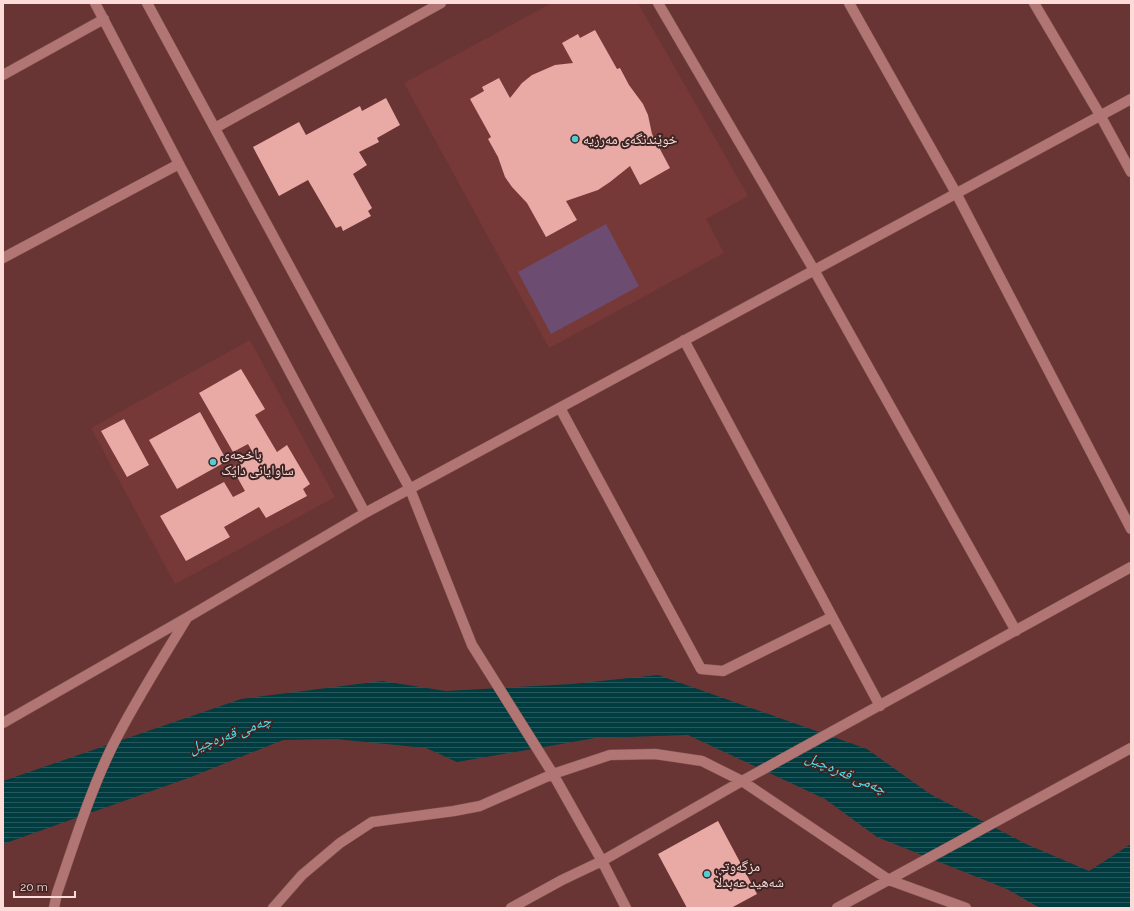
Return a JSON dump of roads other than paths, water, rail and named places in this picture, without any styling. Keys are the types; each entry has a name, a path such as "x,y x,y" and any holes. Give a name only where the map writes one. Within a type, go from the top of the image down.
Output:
{"street":[{"path":"95,3 179,164 366,513"},
{"path":"147,3 410,489 472,645 553,774 602,861 626,908"},
{"path":"215,128 441,3"},
{"path":"658,3 814,270 1016,632"},
{"path":"849,3 956,193 1131,530"},
{"path":"1034,3 1100,115 1131,172"},
{"path":"3,75 104,19"},
{"path":"3,723 366,513 1131,99"},
{"path":"3,258 179,164"},
{"path":"684,340 880,706"},
{"path":"560,408 701,669 723,671 832,617"},
{"path":"511,908 562,880 602,861 1131,567"},
{"path":"54,908 89,802 112,747 142,693 188,617"},
{"path":"837,908 1131,748"},
{"path":"273,908 302,875 340,843 372,822 480,806 553,774 610,755 655,754 702,761 742,782 888,880 966,908"}],"water":[{"name":"چەمی قەرەچیل","path":"658,675 867,749 930,794 1026,844 1089,871 1131,844 1131,908 1040,908 1007,889 877,837 825,799 688,735 595,738 457,762 426,748 336,739 283,740 191,777 3,844 3,781 241,699 382,681 446,691 572,684"}],"place":[{"name":"خوێندنگەی مەرزیە","path":"575,139"},
{"name":"باخچەی ساوایانی دایک","path":"213,462"},
{"name":"مزگەوتی شەهید عەبدڵا","path":"707,874"}]}
